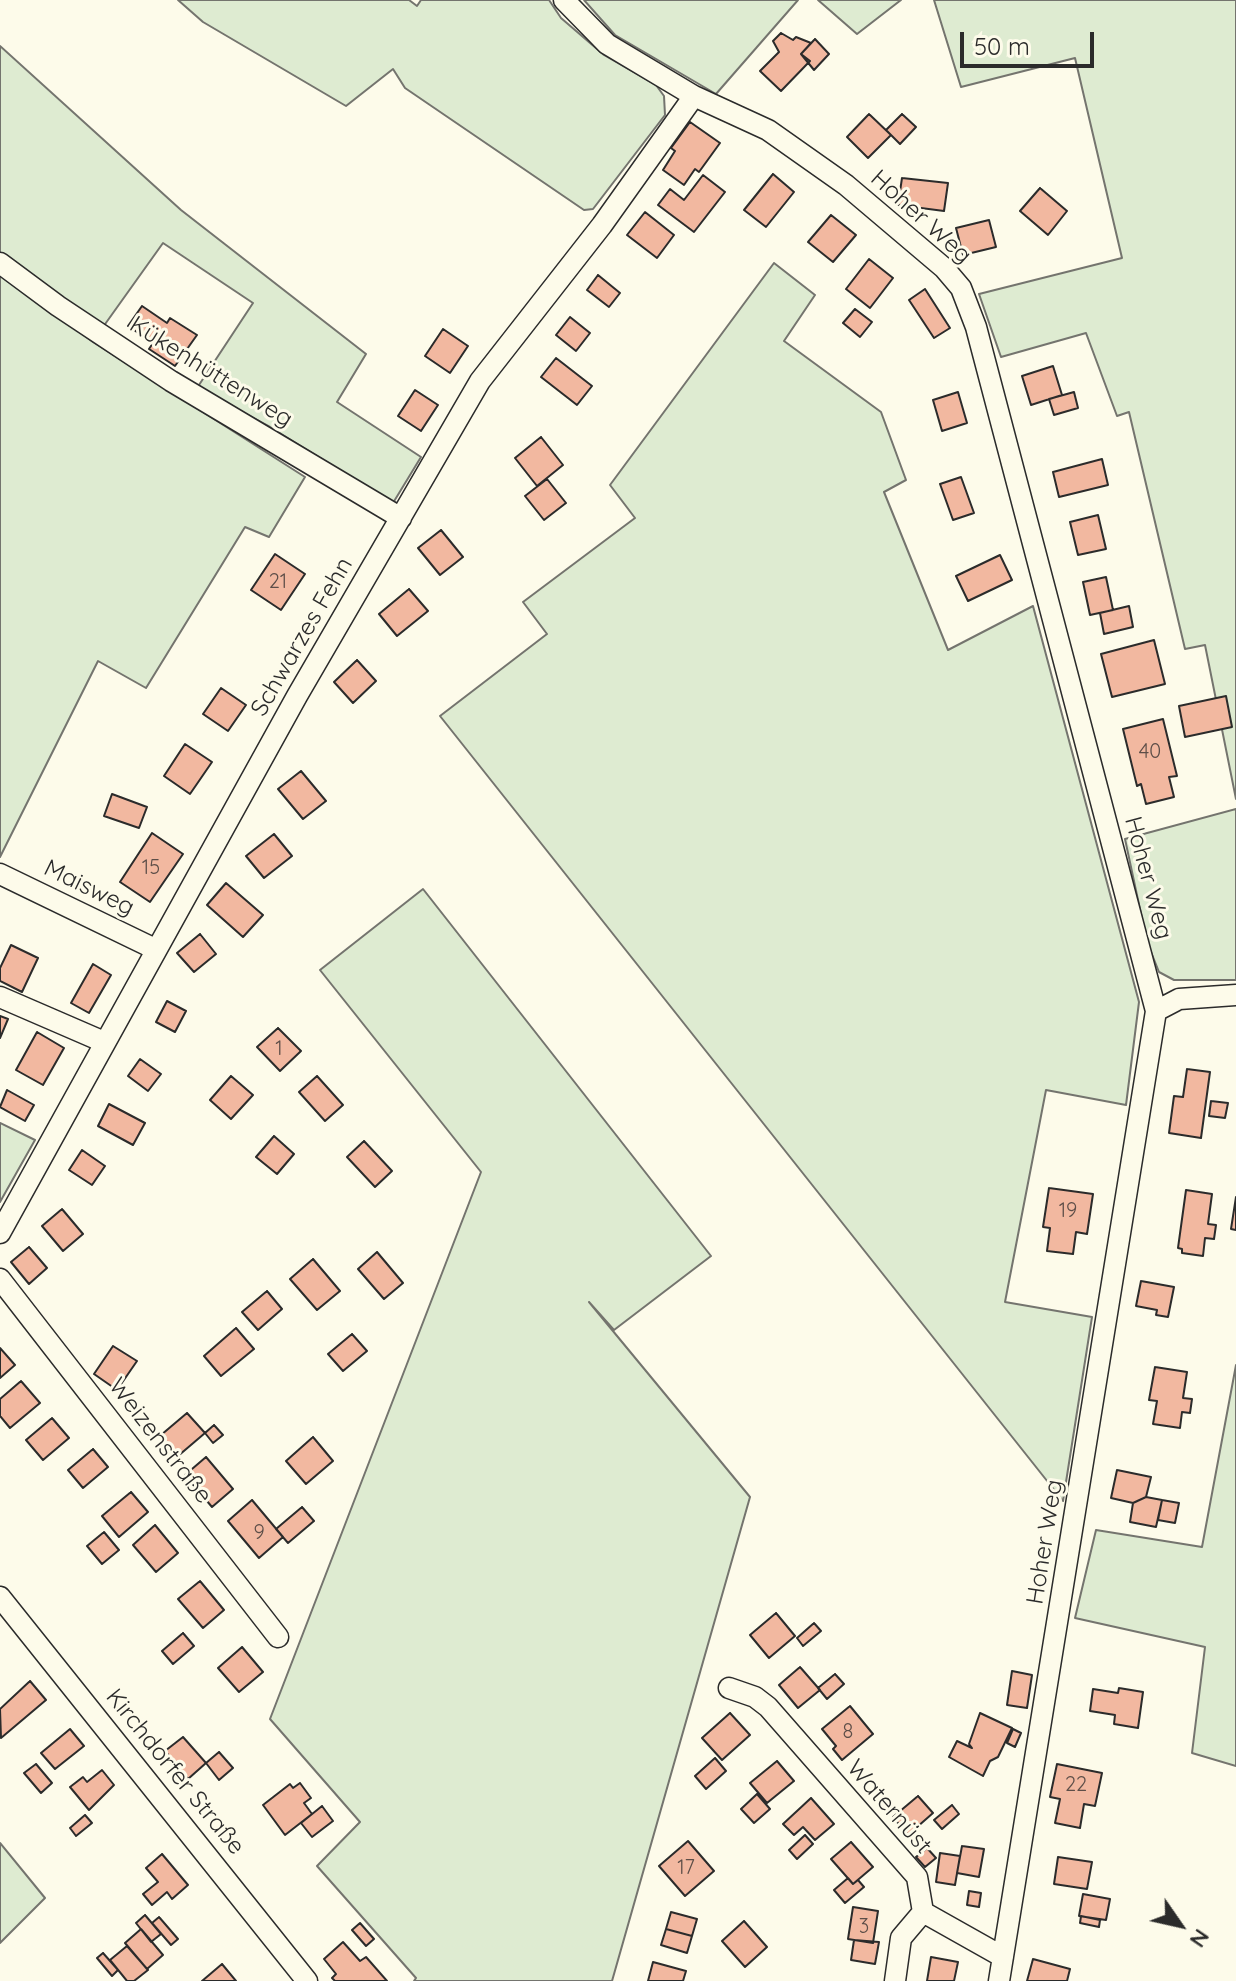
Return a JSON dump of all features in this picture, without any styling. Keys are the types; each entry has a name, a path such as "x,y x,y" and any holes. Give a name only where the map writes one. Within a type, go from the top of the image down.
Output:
{"street":[{"name":"Hoher Weg","path":"564,0 607,44 694,96 768,130 846,185 944,268 961,288 976,327 1156,1011 999,1981"},
{"name":"Schwarzes Fehn","path":"0,1233 155,949 480,381 602,225 694,96"},
{"name":"Kükenhüttenweg","path":"0,263 58,306 171,381 401,518"},
{"name":"Maisweg","path":"0,874 155,949"},
{"path":"1156,1011 1179,999 1236,995"},
{"path":"0,997 104,1042"},
{"name":"Weizenstraße","path":"0,1279 278,1637"},
{"name":"Kirchdorfer Straße","path":"0,1597 307,1981"},
{"name":"Waternüst","path":"729,1688 755,1697 768,1707 917,1877 923,1912"},
{"path":"895,1981 901,1938 923,1912 1003,1957"}],"green space":[{"path":"178,0 409,0 417,6 421,0 549,0 561,18 604,55 656,85 664,96 665,115 593,209 584,210 405,88 393,69 346,106 203,22"},
{"path":"584,0 798,0 716,94 615,35"},
{"path":"818,0 901,0 857,34"},
{"path":"934,0 1236,0 1236,799 1205,645 1185,649 1129,412 1117,416 1086,333 1001,357 979,294 1122,258 1075,58 961,87"},
{"path":"0,46 181,210 366,354 337,402 421,457 393,503 270,427 197,388 253,303 163,243 103,327 0,254"},
{"path":"774,263 815,295 784,341 881,412 906,480 884,492 948,650 1033,606 1139,1002 1126,1105 1046,1090 1005,1302 1092,1317 1063,1501 440,716 547,634 523,602 635,518 610,485"},
{"path":"0,272 93,342 305,477 269,537 245,527 146,688 98,661 0,857"},
{"path":"1236,809 1236,980 1174,980 1159,972 1147,942 1125,839"},
{"path":"423,889 711,1256 614,1330 589,1302 750,1497 612,1981 414,1981 416,1978 317,1866 360,1822 270,1719 481,1172 320,970"},
{"path":"0,1123 35,1140 0,1202"},
{"path":"1236,1365 1236,1766 1192,1753 1205,1647 1075,1618 1096,1530 1202,1547"},
{"path":"0,1843 45,1898 0,1943"}],"building":[{"path":"781,33 793,40 796,37 811,43 801,54 810,61 781,91 760,71 779,52 773,41"},
{"path":"815,39 829,54 814,70 801,54"},
{"path":"869,114 891,135 868,158 847,137"},
{"path":"902,114 916,127 900,144 886,130"},
{"path":"690,122 720,143 699,172 695,169 684,185 663,170 675,151 671,148"},
{"path":"773,174 794,192 766,227 744,210"},
{"path":"703,175 725,192 694,232 658,205 670,189 684,200"},
{"path":"902,178 948,183 944,211 898,205"},
{"path":"1040,188 1067,211 1048,235 1020,211"},
{"path":"645,212 674,235 657,258 627,235"},
{"path":"831,215 856,235 833,262 808,242"},
{"path":"989,220 996,247 963,255 956,228"},
{"path":"869,259 893,278 870,308 846,289"},
{"path":"598,275 620,293 609,307 587,290"},
{"path":"925,289 950,328 934,338 909,300"},
{"path":"142,306 167,323 170,318 197,335 175,366 149,349 153,343 128,326"},
{"path":"855,309 872,322 860,337 843,323"},
{"path":"570,317 590,333 576,351 556,335"},
{"path":"443,329 468,346 450,373 425,356"},
{"path":"556,358 592,386 577,405 541,377"},
{"path":"1053,366 1062,395 1031,405 1022,376"},
{"path":"415,390 438,405 421,431 398,416"},
{"path":"958,392 967,423 942,431 933,400"},
{"path":"1074,392 1078,408 1054,415 1049,399"},
{"path":"541,437 563,465 537,486 515,458"},
{"path":"1102,459 1108,485 1059,497 1053,472"},
{"path":"961,477 974,513 953,520 940,484"},
{"path":"547,479 566,503 544,520 525,496"},
{"path":"1098,515 1106,549 1078,555 1070,522"},
{"path":"441,530 463,557 440,575 418,548"},
{"path":"275,554 305,574 281,610 251,590"},
{"path":"1000,555 1012,580 968,601 956,576"},
{"path":"1106,577 1113,610 1090,615 1083,582"},
{"path":"409,589 428,611 397,636 379,614"},
{"path":"1129,606 1133,627 1104,634 1100,613"},
{"path":"1154,640 1165,684 1112,697 1101,654"},
{"path":"357,660 376,681 353,703 334,682"},
{"path":"221,688 246,705 228,731 203,714"},
{"path":"1226,696 1232,727 1185,737 1179,706"},
{"path":"1163,719 1177,776 1169,777 1174,797 1146,804 1141,784 1137,786 1123,729"},
{"path":"185,744 212,762 190,794 164,776"},
{"path":"301,771 326,801 303,819 278,789"},
{"path":"112,794 147,807 139,828 104,816"},
{"path":"152,833 183,854 150,902 120,882"},
{"path":"274,834 292,856 264,878 246,856"},
{"path":"226,883 263,915 243,937 207,905"},
{"path":"200,934 216,954 194,972 177,953"},
{"path":"11,945 38,958 22,992 0,981 0,968"},
{"path":"93,964 111,975 89,1013 71,1003"},
{"path":"167,1001 186,1011 175,1032 156,1022"},
{"path":"0,1016 8,1019 0,1038"},
{"path":"278,1028 301,1051 280,1071 257,1047"},
{"path":"37,1032 64,1048 43,1085 16,1070"},
{"path":"140,1059 161,1074 148,1091 128,1076"},
{"path":"1187,1069 1210,1072 1201,1138 1169,1133 1174,1096 1183,1097"},
{"path":"231,1076 253,1095 231,1119 210,1100"},
{"path":"317,1076 343,1105 325,1121 299,1092"},
{"path":"7,1090 34,1105 25,1121 0,1107"},
{"path":"1211,1101 1228,1103 1225,1118 1209,1116"},
{"path":"109,1104 145,1123 133,1145 98,1126"},
{"path":"274,1136 294,1154 277,1174 256,1157"},
{"path":"364,1141 392,1171 375,1187 347,1157"},
{"path":"82,1150 105,1166 92,1185 69,1170"},
{"path":"1049,1188 1093,1194 1087,1234 1076,1232 1073,1254 1047,1251 1050,1228 1043,1227"},
{"path":"1186,1190 1212,1194 1208,1224 1216,1225 1214,1239 1205,1238 1203,1256 1182,1253 1182,1249 1178,1248"},
{"path":"1236,1197 1236,1230 1231,1229"},
{"path":"62,1209 83,1234 63,1251 42,1226"},
{"path":"29,1247 47,1268 29,1284 11,1262"},
{"path":"377,1252 403,1283 384,1299 358,1269"},
{"path":"313,1259 340,1291 317,1310 290,1279"},
{"path":"1141,1281 1174,1287 1168,1317 1156,1315 1157,1310 1136,1306"},
{"path":"267,1291 282,1309 258,1330 242,1312"},
{"path":"236,1328 254,1349 221,1376 204,1356"},
{"path":"352,1334 367,1351 343,1371 328,1354"},
{"path":"113,1346 137,1361 117,1390 94,1374"},
{"path":"0,1348 15,1365 0,1378"},
{"path":"1155,1367 1187,1372 1183,1398 1192,1399 1190,1413 1182,1412 1180,1428 1153,1424 1157,1401 1149,1400"},
{"path":"21,1381 40,1403 10,1428 0,1416 0,1399"},
{"path":"187,1413 205,1433 178,1456 161,1435"},
{"path":"52,1418 69,1438 43,1460 26,1440"},
{"path":"214,1425 223,1435 213,1443 205,1433"},
{"path":"313,1437 333,1461 306,1484 286,1461"},
{"path":"93,1449 108,1467 83,1488 68,1470"},
{"path":"206,1457 233,1489 212,1507 185,1475"},
{"path":"1117,1470 1151,1477 1146,1497 1133,1503 1111,1498"},
{"path":"131,1492 148,1512 119,1537 102,1516"},
{"path":"1146,1497 1162,1500 1156,1527 1130,1522 1133,1503"},
{"path":"252,1500 283,1537 259,1558 228,1521"},
{"path":"1162,1500 1179,1503 1175,1523 1158,1520"},
{"path":"302,1507 314,1521 288,1543 276,1529"},
{"path":"155,1525 178,1553 156,1572 133,1545"},
{"path":"104,1532 119,1550 102,1564 87,1546"},
{"path":"200,1581 224,1610 203,1628 178,1599"},
{"path":"776,1613 795,1636 769,1658 750,1635"},
{"path":"814,1623 821,1631 803,1646 797,1638"},
{"path":"183,1633 194,1646 173,1664 162,1651"},
{"path":"242,1647 263,1672 239,1692 218,1668"},
{"path":"800,1667 820,1690 798,1708 779,1685"},
{"path":"1012,1671 1032,1675 1027,1708 1007,1705"},
{"path":"835,1674 844,1684 827,1699 818,1688"},
{"path":"30,1681 46,1700 1,1738 0,1709"},
{"path":"1119,1688 1143,1692 1138,1728 1114,1724 1115,1715 1090,1711 1093,1689 1118,1693"},
{"path":"850,1706 873,1734 842,1760 833,1749 836,1746 822,1729"},
{"path":"730,1713 750,1735 722,1760 702,1738"},
{"path":"980,1713 1012,1728 998,1757 990,1761 983,1776 949,1757 957,1741 972,1748 969,1744"},
{"path":"70,1729 84,1746 55,1769 41,1753"},
{"path":"1013,1729 1021,1733 1015,1747 1007,1743"},
{"path":"183,1737 206,1763 188,1779 165,1751"},
{"path":"219,1752 233,1768 219,1780 206,1763"},
{"path":"715,1758 726,1771 706,1789 695,1776"},
{"path":"777,1761 794,1781 767,1803 750,1783"},
{"path":"36,1764 52,1783 41,1793 24,1773"},
{"path":"1057,1764 1102,1773 1095,1806 1084,1804 1080,1828 1055,1823 1060,1799 1050,1797"},
{"path":"102,1770 114,1785 89,1810 70,1787 83,1777 87,1782"},
{"path":"300,1783 311,1798 304,1803 312,1814 285,1835 263,1805 290,1784 293,1788"},
{"path":"757,1794 770,1809 754,1823 741,1809"},
{"path":"918,1796 933,1813 908,1835 893,1817"},
{"path":"811,1798 834,1824 815,1840 803,1827 794,1835 783,1824"},
{"path":"952,1805 959,1814 942,1829 934,1820"},
{"path":"322,1806 333,1821 312,1837 301,1823"},
{"path":"85,1815 92,1823 76,1836 70,1828"},
{"path":"805,1835 813,1844 797,1859 789,1850"},
{"path":"688,1841 714,1871 685,1896 659,1866"},
{"path":"851,1842 873,1867 853,1884 831,1859"},
{"path":"962,1846 984,1849 979,1877 957,1873"},
{"path":"927,1848 936,1858 925,1867 916,1857"},
{"path":"940,1853 960,1856 955,1885 936,1882"},
{"path":"162,1854 188,1885 172,1899 167,1892 152,1905 143,1894 158,1882 146,1868"},
{"path":"1058,1857 1092,1862 1087,1889 1054,1884"},
{"path":"848,1878 853,1884 858,1880 864,1887 845,1903 834,1890"},
{"path":"969,1891 981,1893 979,1907 967,1905"},
{"path":"1083,1894 1110,1899 1106,1920 1079,1916"},
{"path":"853,1907 878,1911 873,1943 848,1939"},
{"path":"671,1912 697,1919 692,1936 666,1929"},
{"path":"145,1915 161,1934 151,1942 136,1923"},
{"path":"1081,1916 1100,1920 1099,1927 1080,1923"},
{"path":"159,1917 178,1939 171,1945 152,1923"},
{"path":"744,1921 767,1947 745,1967 722,1941"},
{"path":"360,1923 374,1939 366,1946 352,1930"},
{"path":"141,1929 163,1955 147,1969 125,1943"},
{"path":"666,1929 692,1936 687,1953 661,1945"},
{"path":"854,1940 879,1942 875,1964 851,1960"},
{"path":"343,1942 360,1961 366,1957 387,1981 335,1981 332,1978 336,1974 324,1959"},
{"path":"127,1946 148,1970 134,1981 127,1981 110,1960"},
{"path":"103,1953 118,1970 112,1976 97,1958"},
{"path":"931,1957 958,1962 954,1981 927,1981"},
{"path":"1033,1959 1070,1969 1067,1981 1027,1981"},
{"path":"653,1962 686,1971 683,1981 648,1981"},
{"path":"222,1964 236,1981 202,1981"}]}
